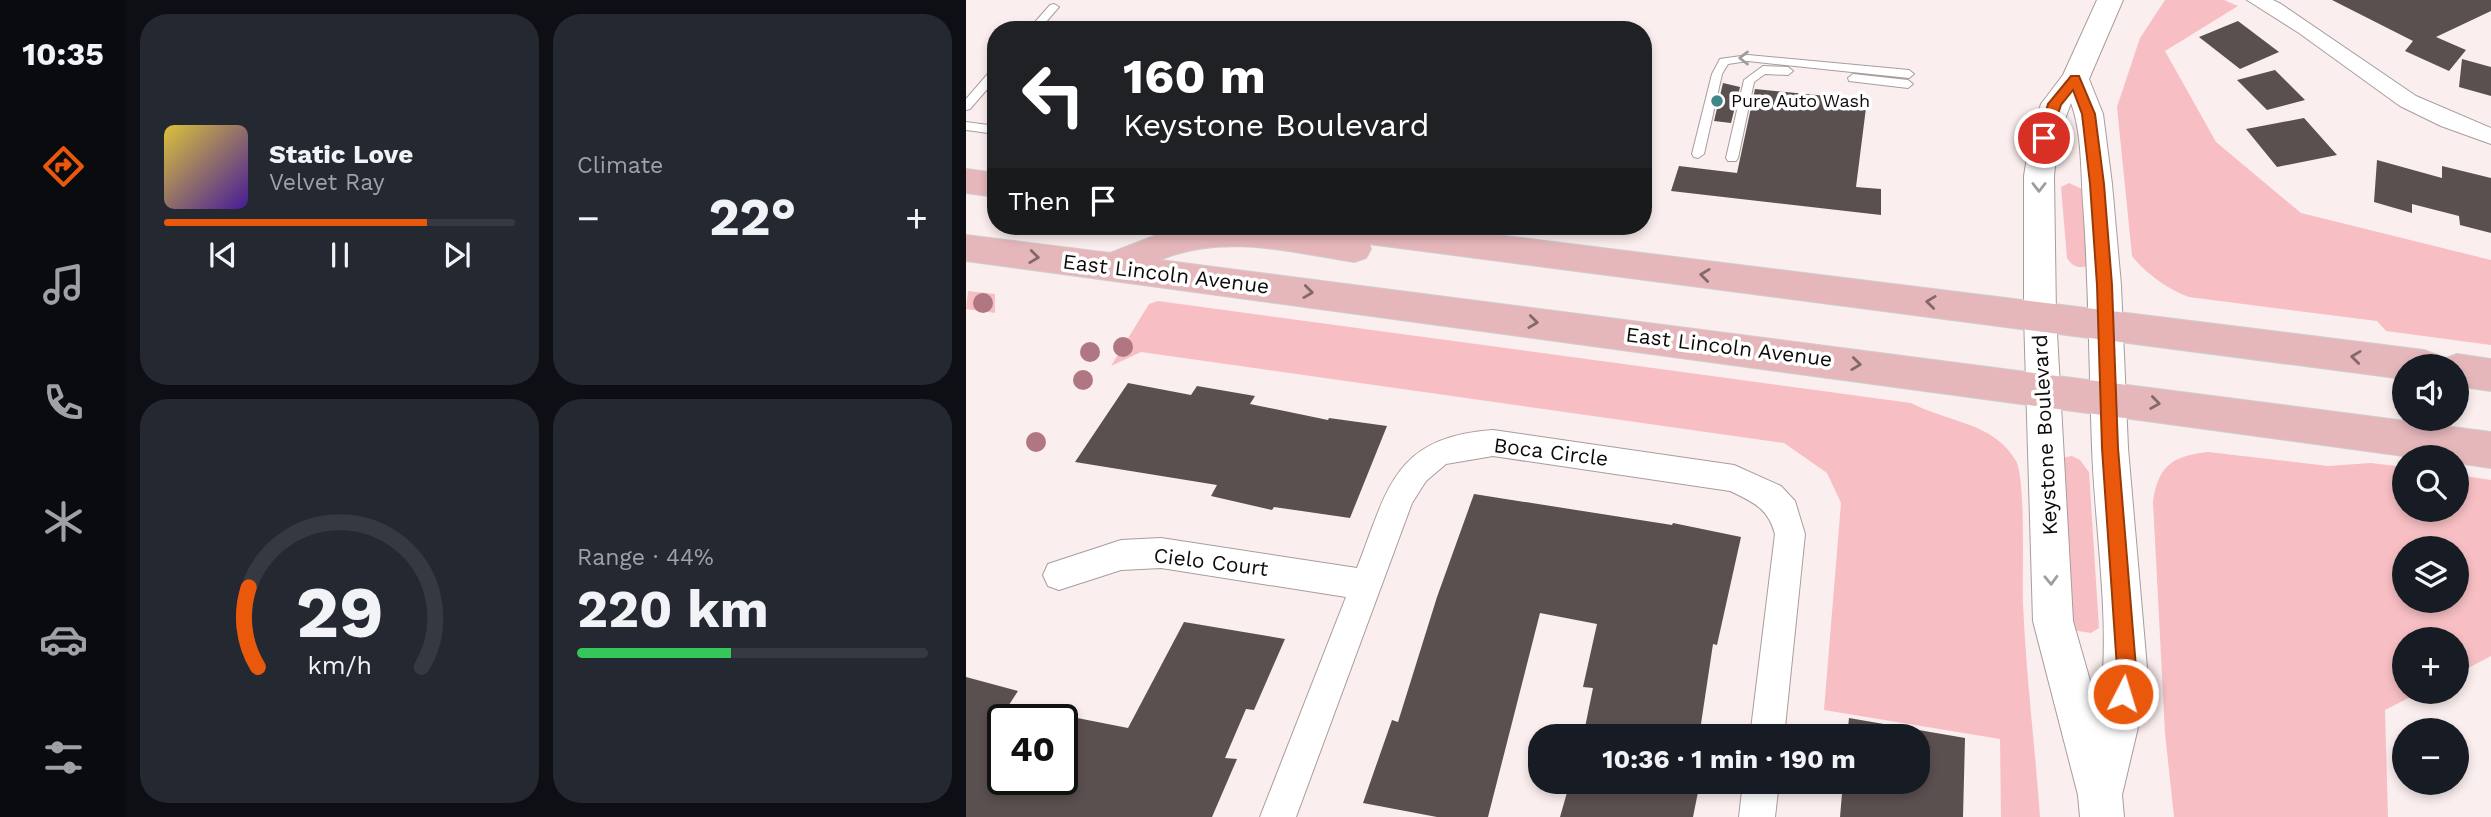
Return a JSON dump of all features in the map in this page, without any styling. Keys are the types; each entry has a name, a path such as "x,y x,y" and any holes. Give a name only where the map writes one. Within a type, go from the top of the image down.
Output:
{"main road":[{"path":"966,181 987,184"},
{"path":"1114,267 1160,245 1201,235"},
{"path":"1250,235 1397,252 1464,244"},
{"path":"1394,235 2392,362"},
{"name":"East Lincoln Avenue","path":"966,248 2109,397 2491,450"},
{"path":"2469,371 2491,374"}],"street":[{"name":"Keystone Boulevard","path":"2101,806 2053,621 2039,315 2039,163 2055,104 2075,79 2110,0"},
{"path":"2257,0 2312,30 2399,96 2491,136"},
{"name":"Keystone Boulevard","path":"2075,79 2089,114 2095,158 2126,668 2119,719 2101,806"},
{"path":"2381,110 2399,96"},
{"name":"Boca Circle","path":"1278,817 1365,585 1407,482 1429,458 1461,445 1493,443 1734,478 1772,496 1784,511 1790,534 1768,724"},
{"name":"Cielo Court","path":"1059,575 1121,555 1161,553 1365,585"},
{"path":"1757,817 1760,794"}],"lane":[{"path":"1041,21 1054,7"},
{"path":"1698,154 1717,74 1724,61 1748,58 1908,79 1772,69 1753,74 1749,80 1732,158"},
{"path":"966,106 987,82"},
{"path":"966,126 987,129"}],"shaded area":[{"path":"2165,0 2224,0 2238,6 2165,51 2216,142 2301,213 2491,260 2491,345 2386,331 2377,321 2189,297 2158,280 2137,262 2132,256 2117,107 2140,38"},
{"path":"2069,183 2086,191 2087,266 2084,267 2076,266 2067,258 2061,187"},
{"path":"968,291 995,294 995,313 966,309"},
{"path":"1158,301 1911,403 1995,438 2007,448 2016,461 2021,487 2024,631 2040,817 2001,817 2000,739 1930,727 1930,724 1909,724 1824,710 1841,503 1827,473 1784,443 1141,352 1111,366 1149,304"},
{"path":"2208,452 2328,466 2371,463 2392,466 2392,522 2469,522 2469,477 2491,480 2491,656 2469,668 2469,627 2392,627 2392,704 2397,704 2385,710 2388,817 2174,817 2165,733 2153,502 2163,471 2185,456"},
{"path":"2072,456 2080,460 2089,472 2099,628 2091,633 2072,630 2059,464 2066,457"}],"building":[{"path":"2332,0 2491,0 2491,11 2436,37 2466,50 2449,71 2405,51 2413,41"},
{"path":"2238,21 2279,52 2240,69 2199,37"},
{"path":"2462,59 2491,67 2491,96 2459,87"},
{"path":"2275,70 2305,100 2267,110 2237,80"},
{"path":"1723,83 1740,87 1731,123 1714,121"},
{"path":"1755,89 1867,100 1856,187 1881,189 1881,215 1671,191 1679,166 1737,173"},
{"path":"2304,118 2337,155 2277,167 2246,129"},
{"path":"2377,160 2442,178 2442,166 2491,178 2491,233 2460,225 2459,216 2412,204 2412,213 2374,202"},
{"path":"1128,383 1191,395 1197,386 1255,396 1250,404 1328,420 1387,426 1350,518 1274,507 1272,510 1211,496 1217,485 1075,462"},
{"path":"1474,494 1672,525 1673,523 1741,537 1717,645 1713,644 1701,724 1586,724 1593,688 1583,687 1597,624 1540,613 1488,817 1437,817 1363,803 1392,720 1398,722 1437,597"},
{"path":"1184,622 1285,639 1254,710 1246,709 1225,758 1237,759 1212,817 966,817 966,677 1018,691 1010,704 987,704 987,795 1078,795 1078,718 1128,728"},
{"path":"1849,718 1884,724 1848,724"},
{"path":"1930,732 1965,738 1963,817 1840,817 1842,794 1930,794"},
{"path":"1567,794 1698,794 1693,817 1560,817"}],"place":[{"name":"Pure Auto Wash","path":"1717,101"}],"route":[{"path":"2044,138 2055,104 2075,79 2089,114 2105,285 2110,448 2126,668 2123,694"}]}
